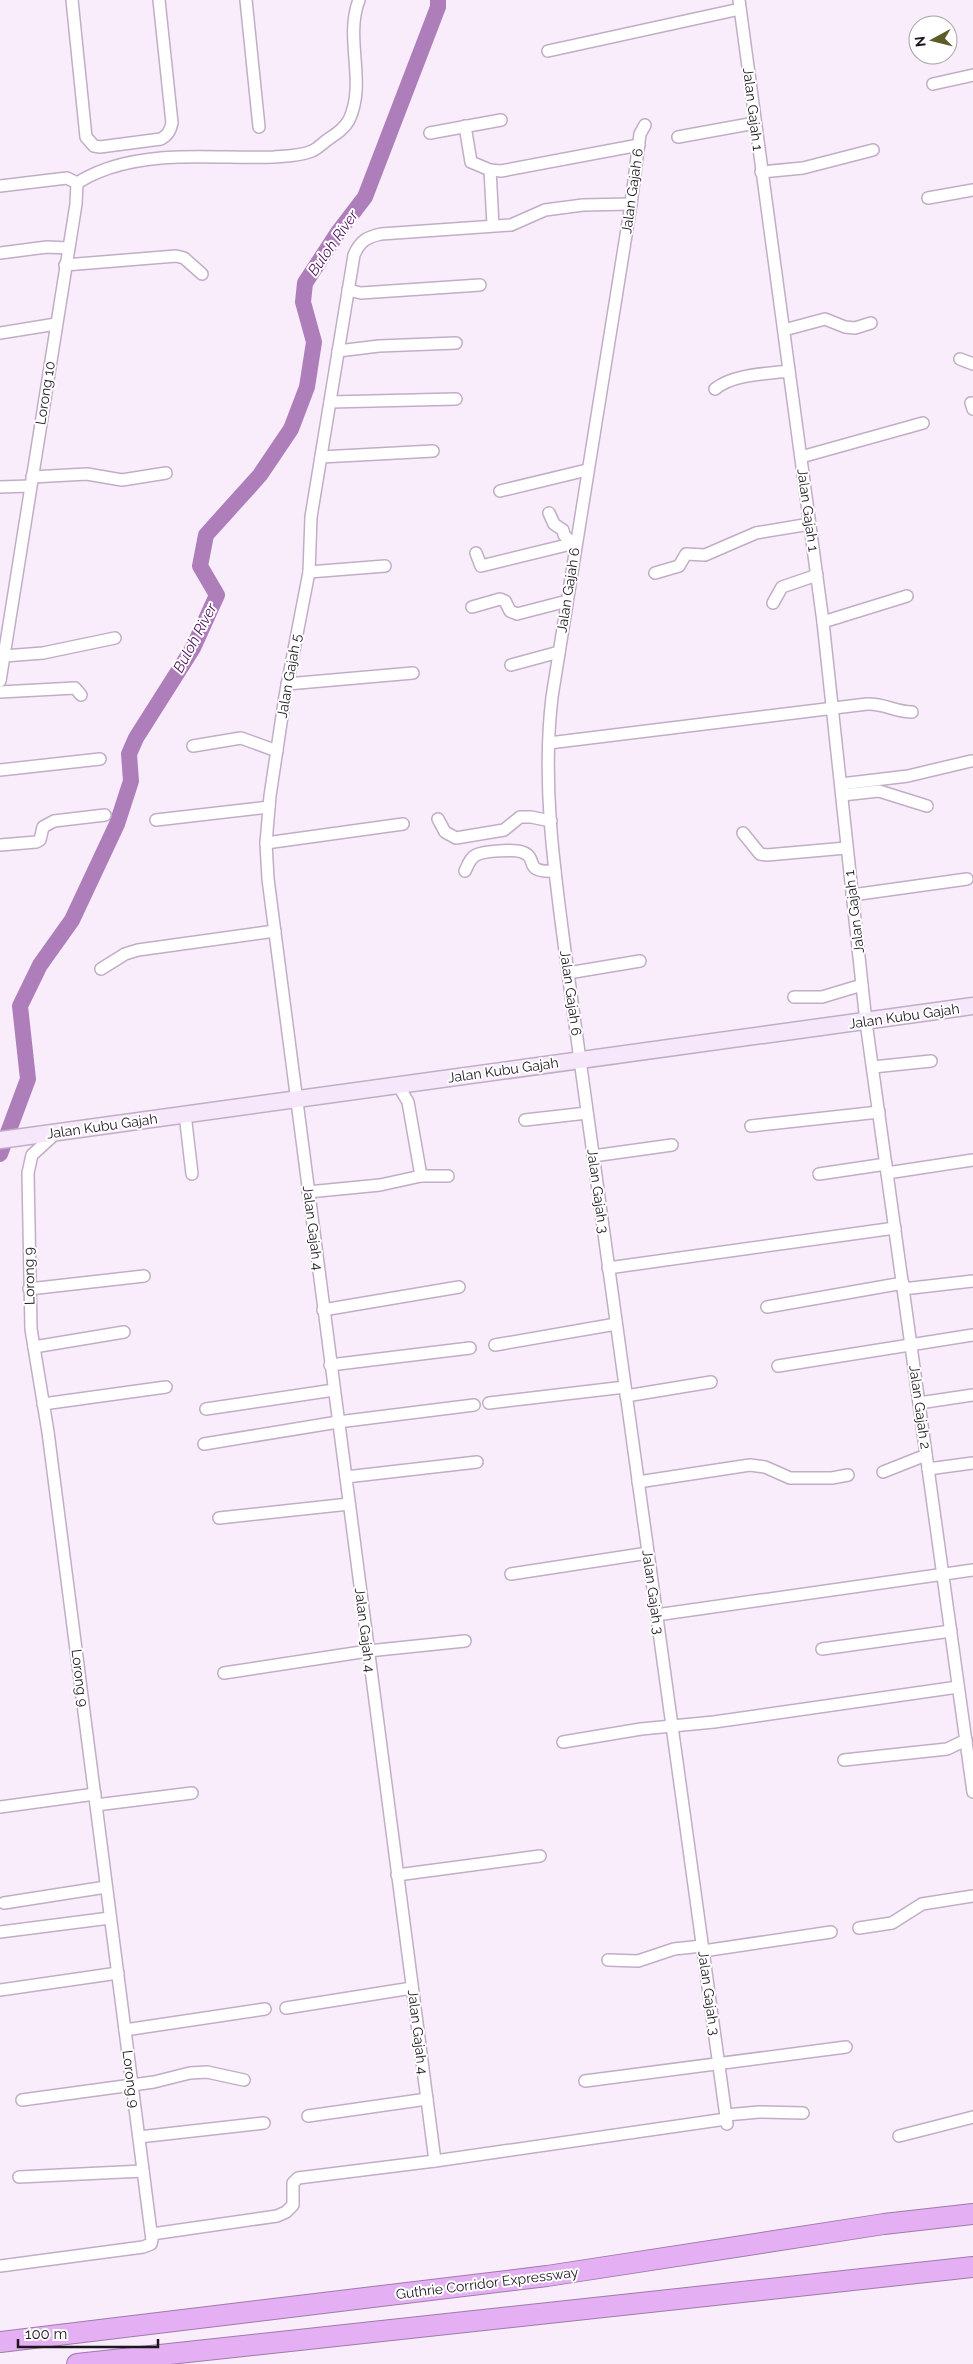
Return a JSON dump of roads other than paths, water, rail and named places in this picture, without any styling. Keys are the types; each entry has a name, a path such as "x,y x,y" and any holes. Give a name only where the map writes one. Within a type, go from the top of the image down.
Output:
{"highway":[{"name":"Guthrie Corridor Expressway","path":"0,2342 547,2276 884,2224 973,2214"},
{"path":"77,2364 973,2267"}],"street":[{"path":"72,0 86,137 90,142 100,147 161,139 170,130 172,123 159,0"},
{"path":"246,0 259,127"},
{"path":"0,186 67,178 77,183 91,174 122,164 179,157 237,158 287,156 313,151 340,132 348,122 355,105 356,80 352,27 359,0"},
{"path":"548,51 740,4"},
{"name":"Jalan Gajah 1","path":"740,4 761,172 823,622 866,1022"},
{"path":"933,84 973,75"},
{"path":"430,133 500,120"},
{"path":"678,137 755,123"},
{"name":"Jalan Gajah 6","path":"580,1060 555,871 549,726 567,601 573,543 631,204 638,145 640,134 646,125"},
{"path":"464,126 471,162 490,170 501,171 638,145"},
{"path":"761,172 803,168 873,150"},
{"path":"490,170 493,225 511,225 544,210 583,205 631,204"},
{"name":"Lorong 10","path":"0,681 4,656 5,614 31,481 76,204 77,183"},
{"path":"928,198 973,190"},
{"name":"Jalan Gajah 5","path":"296,1099 266,843 269,807 287,684 310,572 311,517 354,255 364,239 371,236 493,225"},
{"path":"0,253 48,247 68,248"},
{"path":"65,265 176,256 184,258 202,274"},
{"path":"348,290 361,293 480,285"},
{"path":"784,330 825,319 845,327 855,328 870,323"},
{"path":"0,333 56,324"},
{"path":"338,351 379,346 456,343"},
{"path":"960,359 973,364"},
{"path":"714,389 722,382 789,371"},
{"path":"330,402 456,399"},
{"path":"801,457 923,423"},
{"path":"321,457 433,451"},
{"path":"500,492 587,470"},
{"path":"0,487 87,474 122,480 166,473"},
{"path":"549,513 554,524 563,530 564,535 573,543"},
{"path":"655,573 678,566 686,554 705,555 756,533 810,524"},
{"path":"476,553 481,566 573,543"},
{"path":"310,572 385,566"},
{"path":"773,603 782,587 817,575"},
{"path":"823,622 907,596"},
{"path":"472,607 500,599 504,601 510,611 517,614 567,601"},
{"path":"4,656 43,653 115,638"},
{"path":"511,665 559,652"},
{"path":"287,684 413,673"},
{"path":"0,692 75,688 80,695"},
{"path":"549,743 875,704 912,712"},
{"path":"193,746 241,738 277,751"},
{"path":"0,770 100,759"},
{"path":"841,790 971,761"},
{"path":"841,790 879,791 927,806"},
{"path":"156,820 269,807"},
{"path":"0,845 36,842 40,840 43,827 50,822 105,815"},
{"path":"438,819 445,832 456,838 504,830 520,817 531,817 552,822"},
{"path":"266,843 403,824"},
{"path":"743,833 760,854 846,848"},
{"path":"465,870 471,858 477,854 507,851 523,852 530,858 534,868 539,872 555,871"},
{"path":"852,895 967,880"},
{"path":"101,969 125,954 138,950 275,930"},
{"path":"568,973 640,961"},
{"path":"794,997 822,997 862,985"},
{"name":"Jalan Kubu Gajah","path":"0,1140 973,1006"},
{"name":"Jalan Gajah 2","path":"866,1022 973,1792"},
{"name":"Jalan Gajah 3","path":"580,1060 726,2119"},
{"path":"873,1067 931,1061"},
{"path":"398,1085 408,1102 421,1176"},
{"name":"Jalan Gajah 4","path":"296,1099 435,2161"},
{"path":"751,1126 879,1112"},
{"path":"525,1120 587,1113"},
{"path":"184,1114 192,1174"},
{"name":"Lorong 9","path":"57,1132 39,1148 29,1163 27,1188 31,1329 44,1404 152,2234"},
{"path":"593,1156 672,1145"},
{"path":"818,1174 973,1160"},
{"path":"308,1192 389,1184 421,1176 448,1176"},
{"path":"608,1268 895,1228"},
{"path":"30,1289 144,1276"},
{"path":"767,1307 903,1286 973,1280"},
{"path":"323,1310 458,1287"},
{"path":"495,1345 616,1324"},
{"path":"34,1347 124,1332"},
{"path":"778,1366 973,1335"},
{"path":"330,1365 470,1348"},
{"path":"489,1403 712,1382"},
{"path":"44,1404 166,1386"},
{"path":"206,1409 334,1390"},
{"path":"919,1403 973,1396"},
{"path":"204,1444 338,1422 474,1405"},
{"path":"883,1472 926,1455"},
{"path":"346,1477 477,1462"},
{"path":"928,1468 973,1462"},
{"path":"638,1482 750,1465 765,1467 790,1478 832,1478 848,1475"},
{"path":"219,1518 349,1504"},
{"path":"511,1574 648,1553"},
{"path":"656,1615 973,1570"},
{"path":"822,1649 951,1631"},
{"path":"224,1673 368,1652 465,1641"},
{"path":"563,1742 958,1687"},
{"path":"844,1760 947,1750 966,1740"},
{"path":"0,1807 192,1793"},
{"path":"397,1875 540,1856"},
{"path":"4,1903 106,1887"},
{"path":"859,1928 892,1923 922,1904 973,1896"},
{"path":"0,1932 110,1918"},
{"path":"608,1960 638,1961 674,1949 703,1948 831,1932"},
{"path":"0,1990 118,1973"},
{"path":"286,2008 412,1988"},
{"path":"125,2030 266,2009"},
{"path":"585,2081 846,2046"},
{"path":"22,2100 132,2085 190,2073 207,2072 244,2080"},
{"path":"308,2116 427,2100"},
{"path":"0,2266 144,2247 151,2244 152,2234 277,2216 286,2212 293,2205 293,2183 298,2178 435,2161 726,2119 760,2112 803,2113"},
{"path":"899,2136 973,2117"},
{"path":"139,2137 264,2123"},
{"path":"19,2177 143,2171"}],"waterway":[{"name":"Buloh River","path":"0,1154 28,1079 20,1006 40,965 72,920 117,824 131,781 129,754 136,738 193,648 217,595 200,566 206,535 260,475 291,429 307,387 314,342 303,302 305,283 339,231 365,197 438,7 438,0"}]}
